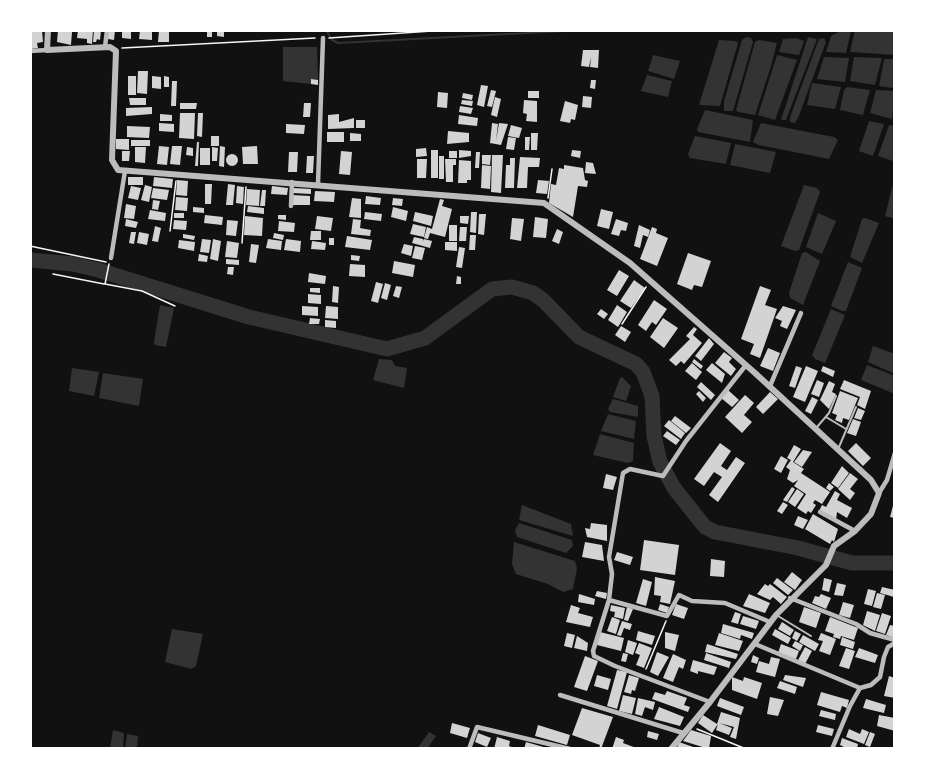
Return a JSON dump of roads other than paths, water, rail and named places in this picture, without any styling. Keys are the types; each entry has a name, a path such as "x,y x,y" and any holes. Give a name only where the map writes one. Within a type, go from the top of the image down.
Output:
{"street":[{"path":"46,50 48,30"},
{"path":"105,47 106,30"},
{"path":"318,184 325,38"},
{"path":"30,51 105,47 116,51 112,160 114,167 125,171 531,200 547,205 630,263 651,281 770,386 871,480 879,493"},
{"path":"110,260 125,171"},
{"path":"291,206 292,182"},
{"path":"770,386 801,313"},
{"path":"710,702 593,654 609,600 612,572 609,557 623,473 630,469 663,476 686,441 746,365"},
{"path":"670,749 691,726 790,598 826,565 832,549 855,531 871,514 887,480 895,453"},
{"path":"820,512 855,531"},
{"path":"609,600 667,616 679,595 693,601 725,603 770,622"},
{"path":"790,598 856,624 870,633 895,641"},
{"path":"755,644 860,688 871,685 880,677 888,647 895,641"},
{"path":"832,749 860,688"},
{"path":"560,695 683,733"},
{"path":"469,749 477,727 570,749"}],"lane":[{"path":"816,429 826,417 837,396"},
{"path":"838,450 856,407"},
{"path":"826,417 846,429"},
{"path":"776,615 811,636"}],"waterway":[{"path":"326,30 332,40 338,43 584,30"},
{"path":"30,260 73,264 98,270 249,317 387,349 425,338 492,289 512,287 533,293 543,300 579,337 636,364 643,372 652,396 654,436 660,462 674,488 705,527 715,532 798,548 852,563 895,563"}]}
